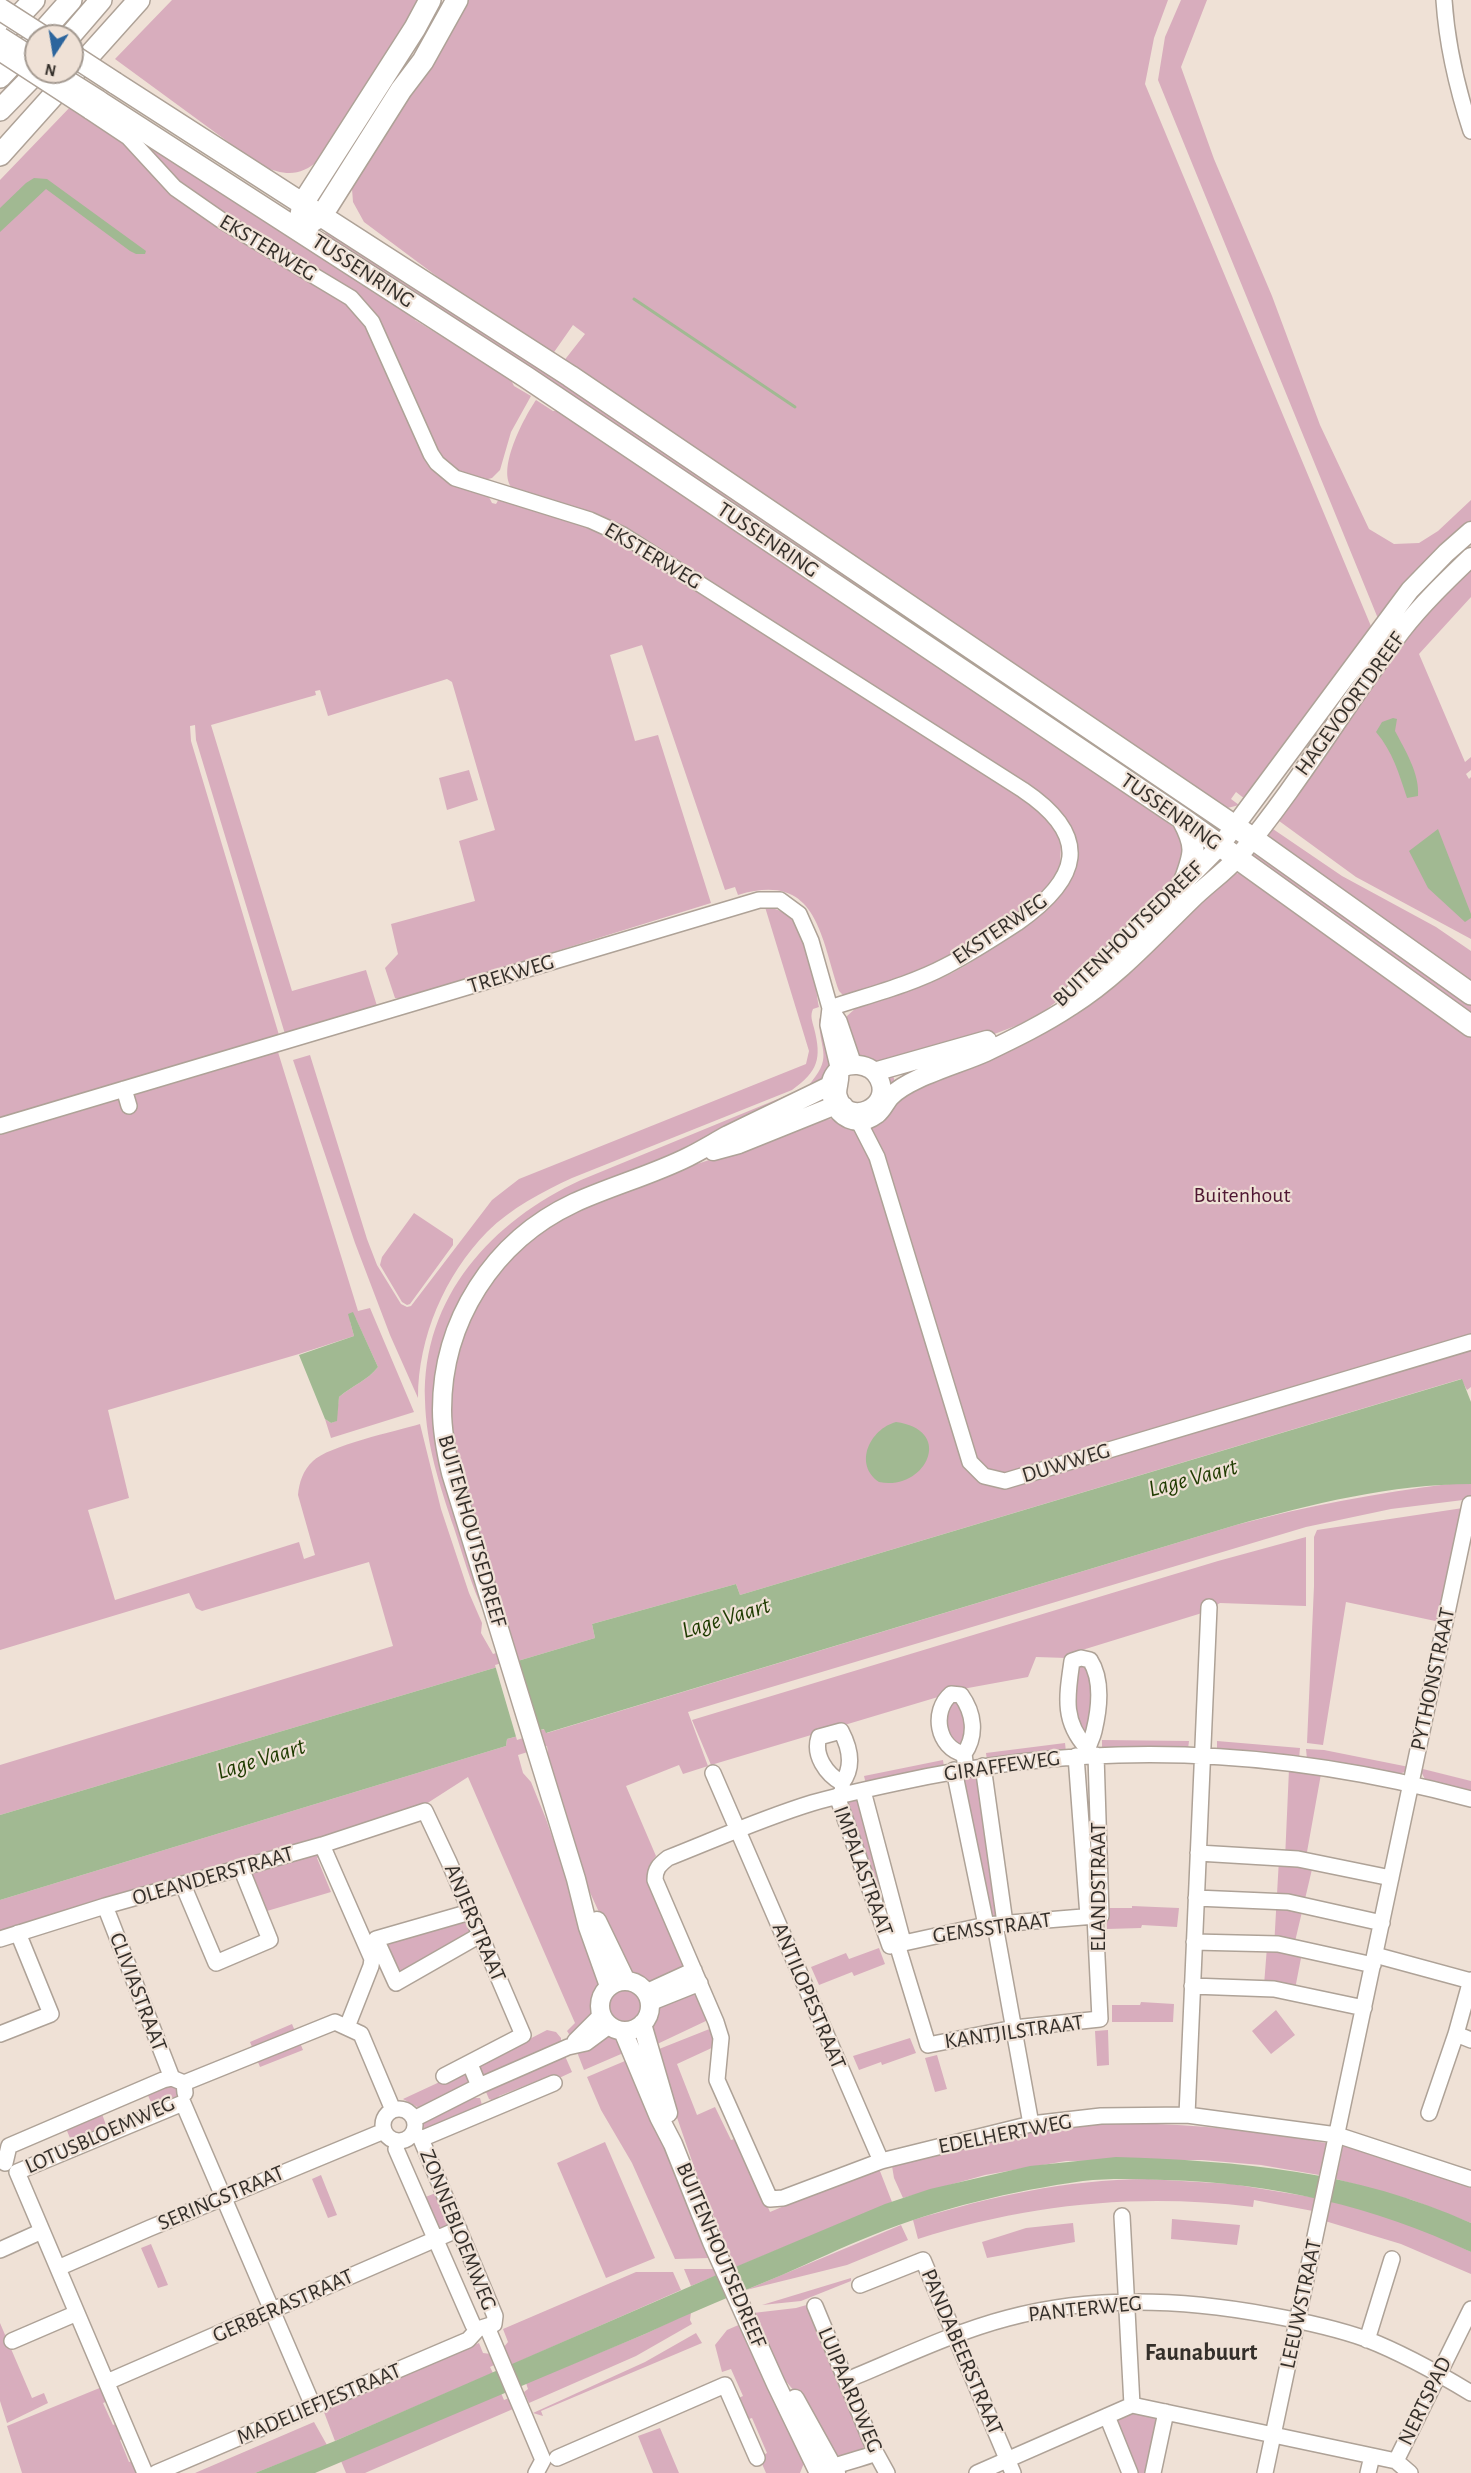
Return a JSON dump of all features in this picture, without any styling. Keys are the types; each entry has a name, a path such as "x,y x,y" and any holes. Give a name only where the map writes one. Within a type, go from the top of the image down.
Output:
{"highway":[{"path":"24,53 0,37 34,0"},
{"path":"50,24 71,0"},
{"path":"81,24 102,0"},
{"path":"0,155 139,0"},
{"path":"298,230 303,203 415,28 430,0"},
{"path":"298,230 322,215 423,61 457,0"},
{"path":"0,9 24,26"},
{"path":"0,77 24,52"},
{"name":"TUSSENRING","path":"84,63 570,376 1244,832 1471,994"},
{"path":"0,110 25,84"},
{"name":"TUSSENRING","path":"66,84 93,106 298,230 526,377 1183,819 1471,1026"},
{"path":"1183,819 1194,841 1194,855 1185,880"}],"main road":[{"name":"HAGEVOORTDREEF","path":"1244,832 1410,590 1471,531"},
{"name":"HAGEVOORTDREEF","path":"1229,852 1402,630 1471,557"},
{"name":"BUITENHOUTSEDREEF","path":"1049,1015 1084,984 1185,880 1229,852"},
{"name":"BUITENHOUTSEDREEF","path":"688,1157 739,1144 787,1126 861,1108 910,1083 986,1052 1099,986 1229,852"},
{"name":"BUITENHOUTSEDREEF","path":"874,1071 990,1040 1031,1025"},
{"path":"865,1066 874,1071 880,1082 861,1108 830,1094 841,1074 865,1066"},
{"name":"BUITENHOUTSEDREEF","path":"618,1984 588,1927 576,1879 451,1473 443,1437 442,1409 446,1369 456,1329 486,1272 511,1246 541,1222 573,1203 688,1157 841,1074"},
{"path":"634,1983 648,1998 649,2011 642,2024 634,2029 611,2024 600,2005 602,1995 618,1984 634,1983"},
{"name":"BUITENHOUTSEDREEF","path":"611,2024 673,2144 712,2242 776,2384 828,2472"},
{"name":"BUITENHOUTSEDREEF","path":"642,2024 668,2114 673,2144"}],"street":[{"path":"1444,0 1447,39 1454,74 1471,131"},
{"name":"EKSTERWEG","path":"0,53 93,106 128,137 175,189 221,220 351,298 372,322 430,454 455,478 590,520 623,535 1023,790 1044,804 1059,820 1070,843 1068,866 1057,889 1040,907 991,941 945,967 904,984 830,1008"},
{"name":"TREKWEG","path":"0,1126 759,900 780,900 799,914 811,941 830,1008 839,1021 841,1074"},
{"path":"124,1089 129,1106"},
{"name":"DUWWEG","path":"861,1108 878,1157 970,1462 984,1476 1005,1481 1471,1342"},
{"name":"PYTHONSTRAAT","path":"1374,1960 1470,1504"},
{"path":"1186,2115 1209,1607"},
{"path":"1081,1658 1090,1660 1094,1666 1098,1689 1098,1715 1087,1753 1071,1726 1067,1698 1072,1661 1081,1658"},
{"name":"GIRAFFEWEG","path":"697,1977 656,1880 655,1871 659,1864 668,1858 841,1791 863,1791 961,1764 983,1766 1087,1753 1203,1755 1314,1765 1410,1783 1471,1800"},
{"name":"ELANDSTRAAT","path":"1087,1753 1101,1916 1092,1916 1100,2019"},
{"path":"961,1764 995,1924 1031,2124"},
{"path":"983,1766 995,1924"},
{"name":"ANTILOPESTRAAT","path":"713,1773 881,2161"},
{"name":"IMPALASTRAAT","path":"841,1791 897,1944 928,2045"},
{"name":"IMPALASTRAAT","path":"863,1791 897,1944"},
{"name":"OLEANDERSTRAAT","path":"0,1939 105,1906 322,1845 425,1811"},
{"name":"ANJERSTRAAT","path":"425,1811 523,2035 470,2064"},
{"path":"322,1845 372,1959 347,2027 361,2034 393,2110"},
{"path":"1198,1852 1298,1859 1392,1878"},
{"path":"183,1885 216,1963 270,1940 241,1868"},
{"path":"1196,1898 1288,1902 1382,1923"},
{"name":"CLIVIASTRAAT","path":"105,1906 178,2081"},
{"path":"470,1912 376,1939 396,1983 480,1935"},
{"name":"GEMSSTRAAT","path":"897,1944 995,1924 1092,1916"},
{"path":"0,2034 51,2014 18,1933"},
{"path":"1194,1942 1278,1944 1374,1960 1471,1980 1456,2034 1429,2113"},
{"name":"LEEUWSTRAAT","path":"1265,2473 1374,1960"},
{"path":"648,1998 697,1977"},
{"name":"EDELHERTWEG","path":"697,1977 721,2038 717,2080 770,2199 783,2198 881,2161 1031,2124 1101,2116 1186,2115 1337,2134 1471,2179"},
{"path":"1192,1986 1274,1989 1364,2007"},
{"name":"KANTJILSTRAAT","path":"928,2045 1014,2028 1100,2019"},
{"name":"LOTUSBLOEMWEG","path":"178,2081 183,2103 7,2167 9,2146 163,2080 178,2081 334,2022 347,2027"},
{"path":"416,2130 403,2109 393,2110 385,2116 384,2130 390,2138 398,2141 407,2139 416,2130 479,2086 568,2047 611,2024"},
{"path":"1456,2034 1471,2040"},
{"path":"444,2076 470,2064 479,2086"},
{"path":"416,2130 554,2083"},
{"path":"183,2103 313,2406"},
{"name":"SERINGSTRAAT","path":"58,2268 384,2130"},
{"name":"ZONNEBLOEMWEG","path":"398,2141 396,2149 473,2325 482,2328 494,2324 495,2316 416,2130"},
{"path":"7,2167 42,2231 145,2473"},
{"path":"1122,2216 1132,2405"},
{"name":"GERBERASTRAAT","path":"107,2382 459,2229"},
{"path":"0,2250 42,2231"},
{"path":"1367,2340 1392,2259"},
{"name":"PANDABEERSTRAAT","path":"860,2285 923,2260 1010,2466"},
{"name":"PANTERWEG","path":"847,2380 1008,2318 1071,2306 1126,2302 1174,2302 1229,2307 1298,2320 1367,2340 1438,2373 1471,2393"},
{"name":"LUIPAARDWEG","path":"815,2306 876,2453 887,2473"},
{"name":"NERTSPAD","path":"1396,2461 1471,2309"},
{"path":"12,2341 77,2313"},
{"name":"ZONNEBLOEMWEG","path":"482,2328 503,2364 545,2464 563,2473"},
{"name":"MADELIEFJESTRAAT","path":"156,2473 468,2340 482,2328"},
{"path":"545,2464 725,2385 757,2458"},
{"path":"977,2473 1010,2466 1132,2405 1396,2461 1410,2473"},
{"path":"1153,2473 1166,2412"},
{"path":"1107,2416 1130,2473"},
{"path":"828,2472 848,2460 860,2459 876,2453"},
{"path":"1368,2473 1372,2456"}],"green space":[{"path":"172,0 421,0 320,159 298,172 285,173 261,166 115,59"},
{"path":"467,0 1168,0 1154,38 1145,84 1373,631 1245,799 1236,792 1231,799 1239,805 1220,810 563,362 585,334 573,325 552,355 470,301 364,222 353,202 354,179 427,72"},
{"path":"1181,0 1207,0 1181,67 1214,159 1272,296 1320,425 1369,529 1394,544 1419,543 1438,531 1471,500 1471,526 1379,621 1158,80 1165,37"},
{"name":"Buitenhout","path":"73,104 126,142 171,189 201,216 327,289 361,316 379,347 431,465 450,482 487,493 492,503 496,504 500,497 565,514 605,530 1023,796 1043,812 1061,842 1060,867 1047,893 956,956 925,971 867,991 870,1003 922,986 958,970 1050,907 1066,886 1073,872 1076,858 1071,830 1064,817 1042,794 637,538 597,519 518,493 508,481 509,457 519,430 536,400 553,411 566,410 992,695 1035,730 1185,835 1191,856 1181,877 1099,957 1070,991 1043,1012 1018,1025 976,1041 890,1066 899,1095 1048,1026 1068,1014 1129,968 1219,880 1235,873 1247,874 1471,1034 1471,1387 1467,1390 1461,1379 740,1595 736,1584 592,1624 595,1638 0,1815 0,1765 393,1646 369,1562 202,1611 196,1608 189,1593 0,1650 0,1135 278,1052 358,1311 370,1308 414,1412 331,1438 325,1419 331,1423 336,1421 339,1397 370,1376 378,1367 356,1319 350,1321 354,1336 108,1410 129,1498 88,1510 115,1600 299,1542 304,1559 315,1555 298,1495 302,1477 307,1468 321,1455 333,1450 420,1424 441,1509 469,1593 482,1623 481,1633 493,1654 513,1648 462,1493 453,1453 449,1418 451,1383 458,1349 470,1316 487,1286 509,1259 535,1235 580,1206 630,1186 824,1120 844,1121 853,1125 861,1133 877,1126 891,1102 878,1067 862,1060 850,1041 847,1016 857,1007 853,996 844,996 839,991 820,930 811,913 800,900 784,892 764,890 738,895 735,887 725,890 642,645 610,655 635,741 658,735 711,903 405,998 395,998 385,968 398,954 391,924 475,901 459,841 495,830 452,682 447,679 328,716 320,690 315,691 316,695 211,725 292,991 366,970 377,1006 285,1034 196,740 195,725 190,726 191,741 279,1035 0,1119 0,180"},
{"path":"126,126 416,318 415,320 467,352 507,372 514,386 531,396 511,432 500,470 492,478 477,482 444,464 377,325 192,195"},
{"path":"329,229 340,232 1073,729 1007,692 324,235"},
{"path":"1471,564 1471,597 1419,654 1465,762 1471,757 1471,770 1466,774 1469,779 1471,777 1471,939 1356,877 1275,818 1399,639"},
{"path":"469,770 478,800 447,810 439,778"},
{"path":"1270,827 1342,876 1436,927 1471,951 1471,987 1263,838"},
{"path":"1247,853 1259,857 1416,968 1455,990 1471,1002 1471,1016"},
{"path":"765,907 780,911 792,919 807,945 819,1007 813,1009 812,1014 818,1048 816,1064 808,1077 792,1090 572,1178 527,1201 496,1223 458,1268 437,1308 423,1352 418,1398 390,1335 355,1243 293,1060 310,1055 377,1265 401,1304 411,1306 492,1200 519,1179 806,1064 809,1051"},
{"path":"821,1015 834,1061 824,1083 636,1172 494,1255 438,1384 493,1630 466,1567 439,1481 428,1433 425,1400 427,1363 436,1328 450,1296 468,1267 492,1240 519,1217 549,1197 581,1180 807,1087 823,1061 819,1020"},
{"path":"414,1213 453,1239 453,1245 407,1305 402,1302 380,1265 382,1257"},
{"path":"1449,1484 1471,1484 1471,1499 1391,1509 1306,1527 688,1712 708,1766 683,1774 679,1765 626,1786 656,1856 647,1874 683,1961 681,1971 652,1986 633,1976 620,1958 582,1875 550,1768 547,1746 518,1755 523,1773 531,1782 546,1819 601,1978 593,2001 593,2014 571,2037 567,2031 575,2023 468,1777 426,1804 323,1838 0,1932 0,1900 506,1746 507,1739 545,1729 547,1733 1236,1525 1342,1501"},
{"path":"1463,1508 1440,1622 1346,1602 1323,1745 1307,1743 1314,1537 1317,1530"},
{"path":"1306,1537 1306,1606 1220,1603 1202,1613 1079,1651 1067,1658 1036,1657 1028,1677 968,1688 711,1765 692,1720 1218,1561"},
{"path":"1082,1664 1088,1668 1092,1704 1087,1732 1080,1731 1073,1697 1075,1667"},
{"path":"959,1702 967,1728 962,1744 952,1742 945,1723 950,1703"},
{"path":"1102,1740 1189,1741 1188,1749 1102,1749"},
{"path":"1217,1741 1300,1748 1299,1759 1217,1751"},
{"path":"1065,1743 1066,1752 987,1760 986,1753"},
{"path":"1306,1749 1324,1750 1409,1767 1405,1772 1395,1775 1307,1759"},
{"path":"943,1760 944,1767 866,1784 864,1776"},
{"path":"1419,1768 1471,1781 1471,1795 1427,1783"},
{"path":"1289,1769 1321,1774 1305,1863 1313,1865 1293,1950 1302,1953 1295,1989 1264,1985 1267,1947 1274,1947 1279,1859 1285,1859"},
{"path":"976,1772 999,1917 991,1917 960,1775"},
{"path":"858,1797 895,1935 893,1935 843,1801"},
{"path":"315,1849 323,1855 317,1858 331,1892 267,1911 251,1874 252,1867"},
{"path":"1132,1906 1179,1908 1177,1927 1142,1925 1141,1928 1107,1929 1106,1908 1132,1908"},
{"path":"464,1915 473,1937 397,1973 387,1945"},
{"path":"879,1948 885,1964 854,1976 852,1972 819,1985 811,1967 846,1953 849,1959"},
{"path":"625,1988 632,1989 638,1994 643,2000 643,2014 638,2020 632,2025 625,2026 618,2025 612,2020 607,2014 606,2007 607,2000 612,1994 618,1989"},
{"path":"695,1992 708,2020 653,2046 650,2028 656,2017 657,2005"},
{"path":"1141,2002 1174,2004 1173,2022 1112,2022 1112,2005 1140,2005"},
{"path":"1276,2010 1295,2035 1271,2054 1252,2031"},
{"path":"292,2024 303,2050 260,2067 250,2042"},
{"path":"712,2028 716,2046 677,2064 697,2115 715,2107 731,2140 738,2138 770,2212 878,2166 892,2202 691,2286 684,2269 716,2269 733,2261 701,2187 654,2051"},
{"path":"547,2030 556,2032 561,2042 488,2076 481,2073 478,2068 483,2063"},
{"path":"1108,2030 1109,2065 1097,2066 1095,2031"},
{"path":"607,2035 618,2035 628,2051 584,2070 577,2052"},
{"path":"910,2038 916,2053 859,2070 853,2056"},
{"path":"937,2055 947,2089 935,2092 925,2058"},
{"path":"565,2056 572,2072 557,2079 552,2075 499,2096 496,2102 489,2099 486,2092 489,2087"},
{"path":"632,2058 710,2258 675,2259 632,2163 601,2110 587,2077"},
{"path":"459,2073 467,2076 471,2082 419,2108 403,2099"},
{"path":"166,2084 180,2090 175,2099 154,2109 146,2091"},
{"path":"472,2098 480,2098 482,2105 479,2111 422,2133 423,2119"},
{"path":"101,2111 107,2128 72,2143 65,2126"},
{"path":"1132,2123 1232,2129 1331,2144 1325,2176 1261,2165 1202,2160 1066,2161 985,2175 903,2198 894,2178 892,2166 1017,2133 1070,2126"},
{"path":"605,2142 655,2258 606,2278 557,2163"},
{"path":"1343,2146 1373,2153 1471,2188 1471,2223 1412,2200 1336,2179"},
{"path":"321,2175 337,2215 328,2218 312,2179"},
{"path":"1148,2179 1232,2184 1317,2198 1313,2211 1254,2200 1253,2207 1167,2201 1084,2205 1001,2217 918,2239 913,2220 1029,2191 1087,2182"},
{"path":"438,2192 451,2225 448,2230 436,2229 423,2198"},
{"path":"1329,2201 1402,2222 1471,2252 1471,2274 1401,2244 1325,2221"},
{"path":"1172,2219 1240,2225 1237,2245 1171,2239"},
{"path":"1073,2223 1075,2242 987,2258 982,2242 1026,2228"},
{"path":"901,2225 908,2240 847,2265 746,2290"},
{"path":"151,2244 168,2285 158,2288 141,2248"},
{"path":"636,2272 673,2272 681,2290 511,2365 503,2348 508,2342 503,2329"},
{"path":"851,2278 851,2281 801,2301 762,2305"},
{"path":"810,2304 845,2384 842,2390 853,2418 867,2439 863,2449 852,2454 832,2455 796,2393 783,2378 753,2313"},
{"path":"691,2312 692,2324 636,2356 529,2403 524,2392 528,2389 526,2383 645,2334"},
{"path":"0,2323 32,2398 44,2393 48,2403 7,2423 0,2401"},
{"path":"743,2323 804,2463 800,2473 766,2473 759,2457 767,2453 752,2418 743,2421 734,2400 743,2396 731,2369 722,2372 715,2345 727,2330"},
{"path":"696,2333 702,2343 541,2411 543,2416 533,2413 645,2362"},
{"path":"479,2343 483,2353 491,2354 496,2364 490,2367 493,2373 335,2441 322,2407"},
{"path":"102,2387 108,2401 103,2403 113,2425 120,2422 126,2437 120,2440 129,2462 136,2460 142,2473 22,2473 7,2426"},
{"path":"501,2393 504,2400 509,2398 513,2409 365,2473 346,2473 341,2461"},
{"path":"1133,2408 1162,2415 1150,2473 1134,2473 1113,2419"},
{"path":"314,2422 327,2445 255,2473 195,2473"},
{"path":"660,2428 679,2473 653,2473 638,2436"}],"water":[{"path":"34,178 47,179 146,251 145,254 130,251 46,189 0,232 0,208"},
{"path":"1397,719 1395,731 1417,779 1418,796 1407,798 1391,755 1376,732 1382,722"},
{"path":"1438,829 1471,914 1471,918 1465,922 1428,888 1409,851"},
{"path":"353,1312 378,1367 370,1376 339,1397 337,1421 331,1423 325,1419 299,1355 354,1336 348,1314"},
{"name":"Lage Vaart","path":"1462,1379 1471,1402 1471,1484 1382,1491 1236,1525 546,1733 544,1729 507,1739 506,1746 0,1900 0,1815 595,1638 592,1624 736,1584 740,1595"},
{"path":"896,1422 914,1427 925,1436 929,1447 927,1459 920,1470 909,1478 895,1483 879,1482 871,1475 867,1466 868,1448 872,1439 879,1432"},
{"path":"1116,2157 1252,2166 1341,2180 1384,2191 1428,2205 1471,2223 1471,2252 1397,2222 1360,2210 1284,2192 1245,2186 1205,2182 1114,2179 1083,2181 1030,2190 976,2202 898,2225 315,2473 255,2473 335,2441 885,2204 930,2189 1030,2166"}],"pier":[{"path":"516,1659 538,1733 517,1740 495,1665"}],"waterway":[{"path":"634,299 795,407"}],"district":[{"name":"Faunabuurt","path":"1201,2353"}]}
